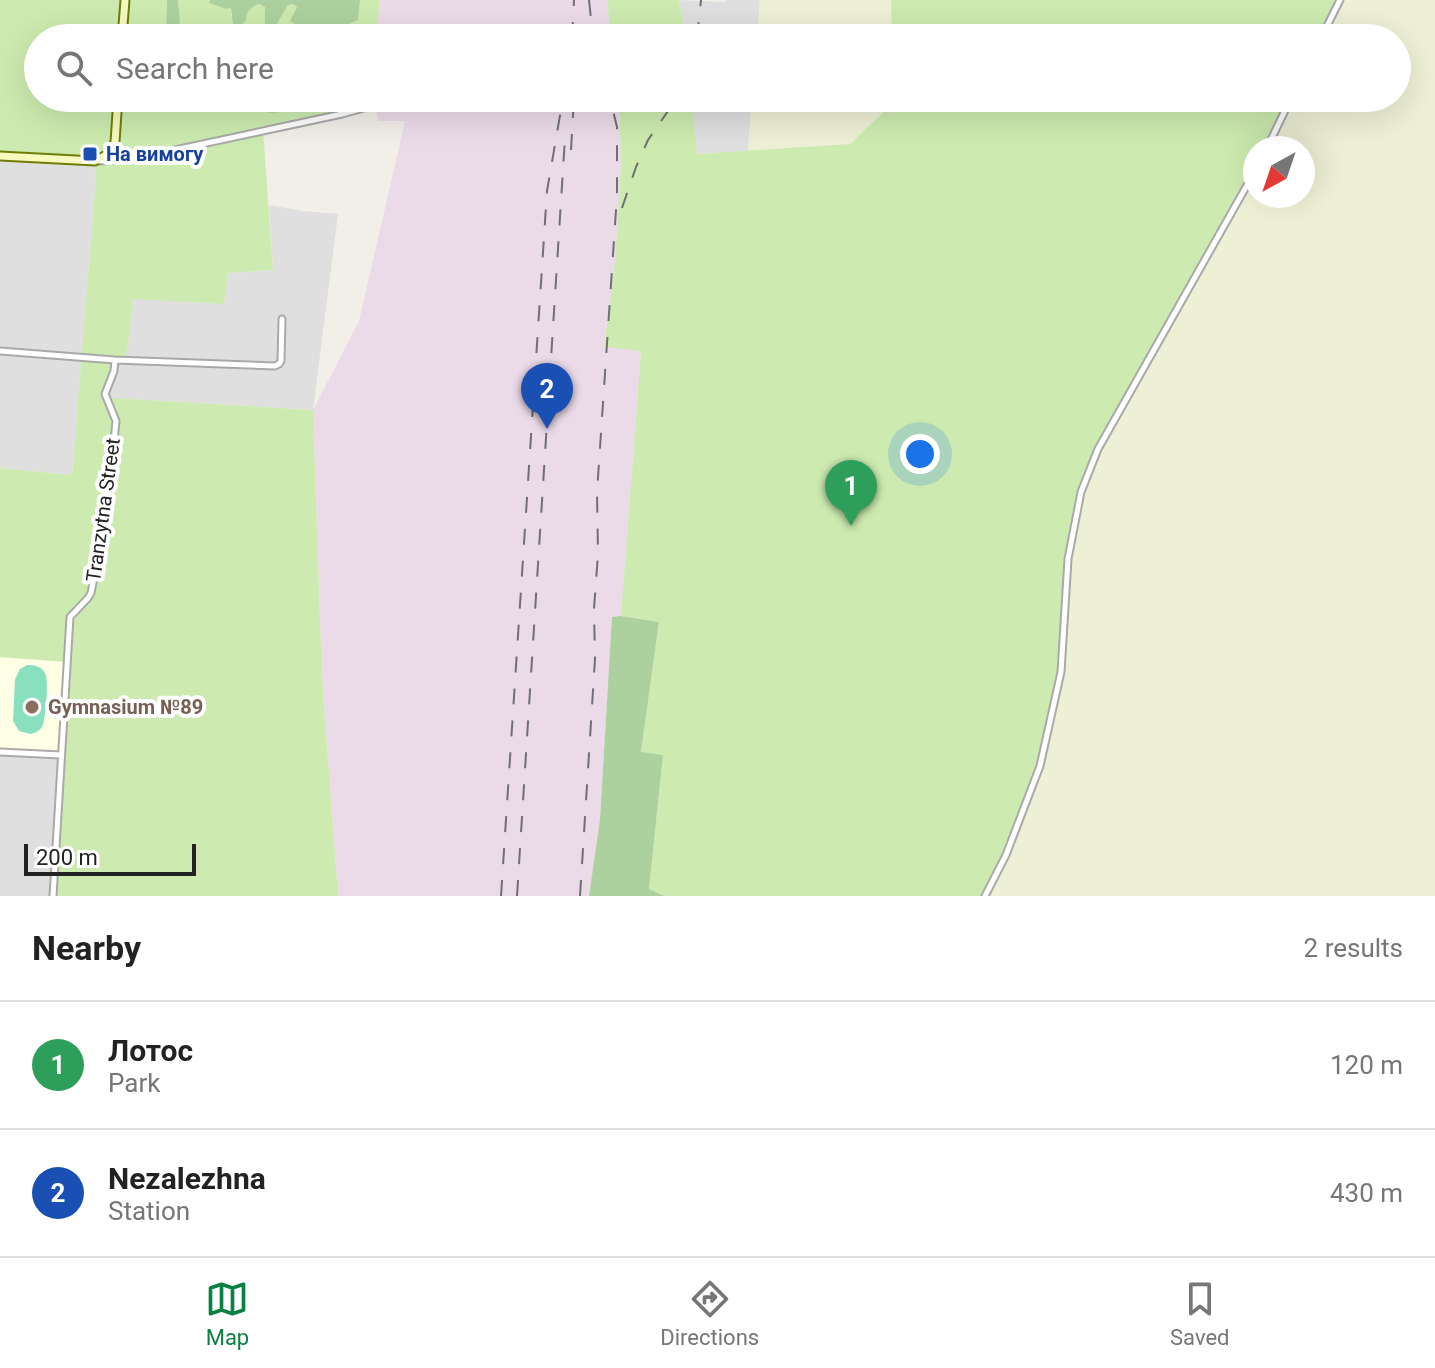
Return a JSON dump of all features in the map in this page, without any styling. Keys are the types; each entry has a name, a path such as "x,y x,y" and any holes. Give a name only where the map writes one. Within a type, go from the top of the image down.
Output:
{"street":[{"path":"123,24 125,0"},
{"path":"1328,24 1340,0"},
{"path":"95,161 108,154 115,142 117,112"},
{"path":"0,156 128,160 349,112"},
{"path":"1273,136 1284,112"},
{"path":"985,896 1006,855 1040,766 1061,672 1068,559 1081,492 1098,449 1243,192"},
{"path":"0,351 115,360 275,366 281,361 282,319"},
{"name":"Tranzytna Street","path":"53,896 70,617 91,593 107,512 116,421 105,394 115,360"},
{"path":"0,752 61,755"}],"shaded area":[{"path":"380,0 607,0 610,24 377,24"},
{"path":"679,0 760,0 758,24 683,24"},
{"path":"760,0 891,0 892,24 758,24"},
{"path":"1340,0 1435,0 1435,896 985,896 1068,559 1081,492 1098,449 1243,192 1243,208 1315,208 1315,136 1273,136 1284,112 1411,112 1411,24 1328,24"},
{"path":"377,112 619,112 621,166 615,263 604,346 641,351 621,616 612,617 600,819 589,896 338,896 322,678 313,410 359,321 405,121 378,121"},
{"path":"692,112 751,112 748,151 696,154"},
{"path":"751,112 884,112 850,144 748,151"},
{"path":"0,157 95,161 72,475 0,468"},
{"path":"269,205 338,214 313,410 107,400 105,394 124,360 128,345 133,298 224,304 228,273 273,270"},
{"name":"Gymnasium №89","path":"0,657 67,662 61,755 0,752"},
{"path":"0,752 61,755 53,896 0,896"}],"green space":[{"path":"0,0 167,0 166,24 24,24 24,112 344,112 263,130 273,270 228,273 224,304 133,299 124,360 105,394 107,399 313,410 322,678 338,896 53,896 67,662 0,657 0,468 72,475 95,161 0,156"},
{"path":"167,0 178,0 179,24 166,24"},
{"path":"178,0 210,0 209,3 232,8 231,17 246,14 251,7 259,4 266,7 268,24 177,24 180,22"},
{"path":"210,0 360,0 358,20 349,24 294,24 290,21 297,7 293,4 288,5 277,24 265,24 265,7 259,4 251,8 242,24 233,24 231,8 209,3"},
{"path":"360,0 380,0 377,24 349,24 358,20"},
{"path":"607,0 679,0 683,24 610,24"},
{"path":"891,0 1340,0 1328,24 892,24"},
{"path":"288,5 297,7 304,24 277,24"},
{"path":"619,112 692,112 697,154 850,144 884,112 1284,112 1273,136 1243,136 1243,192 1098,449 1081,492 1068,559 1061,672 1040,766 1006,855 985,896 665,896 649,889 663,755 641,753 659,622 621,616 641,351 604,347 615,263 621,166"},
{"path":"612,617 659,622 641,752 663,755 649,889 665,896 589,896 600,819"},
{"path":"27,665 42,669 47,683 42,727 31,734 19,731 13,721 15,679 20,669"}],"railway":[{"path":"573,24 574,0"},
{"path":"589,0 592,24"},
{"path":"698,24 701,0"},
{"path":"501,896 547,191 561,112"},
{"path":"571,150 573,112"},
{"path":"580,896 595,659 597,492 617,195 617,127 613,112"},
{"path":"622,208 648,140 667,112"},
{"path":"517,896 565,138"}],"place":[{"name":"На вимогу","path":"90,154"},
{"name":"Nezalezhna","path":"547,429"},
{"name":"Лотос","path":"851,526"},
{"name":"Gymnasium №89","path":"32,707"}]}
